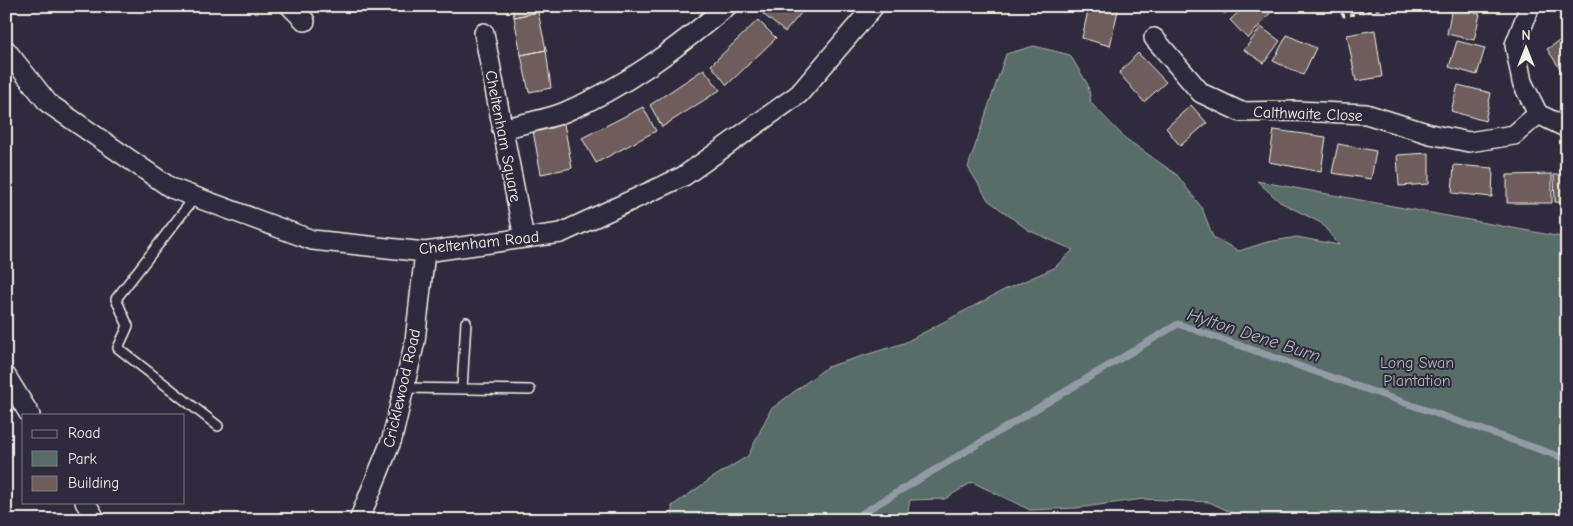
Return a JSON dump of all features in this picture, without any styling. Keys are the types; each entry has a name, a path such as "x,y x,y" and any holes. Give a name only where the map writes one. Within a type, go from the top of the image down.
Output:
{"street":[{"path":"290,6 305,21"},
{"path":"502,129 564,113 625,82 684,42 727,6"},
{"name":"Cheltenham Road","path":"6,50 48,103 171,188 312,240 425,252 561,233 684,176 799,94 874,6"},
{"path":"1530,6 1515,45 1522,82 1538,114 1567,128"},
{"name":"Cheltenham Square","path":"484,33 524,238"},
{"name":"Calthwaite Close","path":"1154,38 1201,93 1241,112 1296,111 1366,114 1430,134 1469,142 1514,134 1538,114"},
{"name":"Cricklewood Road","path":"359,520 392,439 415,341 425,252"},
{"path":"6,376 29,414"},
{"path":"86,504 96,520"}],"lane":[{"path":"195,197 116,299 128,326 118,348 218,426"},
{"path":"462,389 466,322"},
{"path":"404,388 530,390"}],"path":[{"path":"1336,6 1344,16 1392,6"}],"green space":[{"name":"Long Swan Plantation","path":"1034,46 1070,55 1088,85 1091,103 1125,138 1177,175 1202,208 1213,237 1239,251 1267,242 1297,237 1339,245 1321,223 1280,202 1257,181 1567,238 1567,520 1248,520 1209,502 1143,499 1077,508 1030,510 972,482 945,499 910,500 905,520 672,520 672,506 748,456 771,409 827,367 904,343 1004,290 1054,268 1073,250 1028,230 988,200 968,167 1006,54"}],"building":[{"path":"512,6 537,6 538,12 514,17"},
{"path":"770,6 807,6 785,32 763,14"},
{"path":"1089,6 1119,6 1110,46 1082,38"},
{"path":"1216,6 1233,6 1225,14"},
{"path":"1245,6 1265,6 1271,12 1248,39 1230,20"},
{"path":"1452,7 1480,14 1474,40 1447,34"},
{"path":"538,12 546,50 521,55 514,17"},
{"path":"758,20 776,38 727,85 711,65"},
{"path":"1261,27 1280,41 1264,63 1244,50"},
{"path":"1375,30 1382,77 1356,81 1347,35"},
{"path":"1287,35 1316,48 1303,75 1273,61"},
{"path":"1567,36 1567,79 1547,49"},
{"path":"1457,41 1485,48 1477,75 1449,67"},
{"path":"546,50 551,88 529,92 521,55"},
{"path":"1138,53 1166,82 1144,102 1119,73"},
{"path":"704,69 720,90 662,127 650,105"},
{"path":"1458,85 1491,93 1485,121 1451,111"},
{"path":"1191,105 1207,123 1180,146 1166,128"},
{"path":"643,107 656,131 596,163 582,138"},
{"path":"563,118 572,168 541,174 532,126"},
{"path":"1274,130 1326,137 1321,172 1269,162"},
{"path":"1338,144 1376,151 1371,179 1332,173"},
{"path":"1429,153 1429,184 1399,186 1397,155"},
{"path":"1454,165 1493,168 1492,197 1452,193"},
{"path":"1552,174 1552,203 1507,203 1507,175"},
{"path":"1567,174 1567,203 1555,202 1554,175"}],"waterway":[{"name":"Hylton Dene Burn","path":"851,520 1178,324 1567,459"}]}
